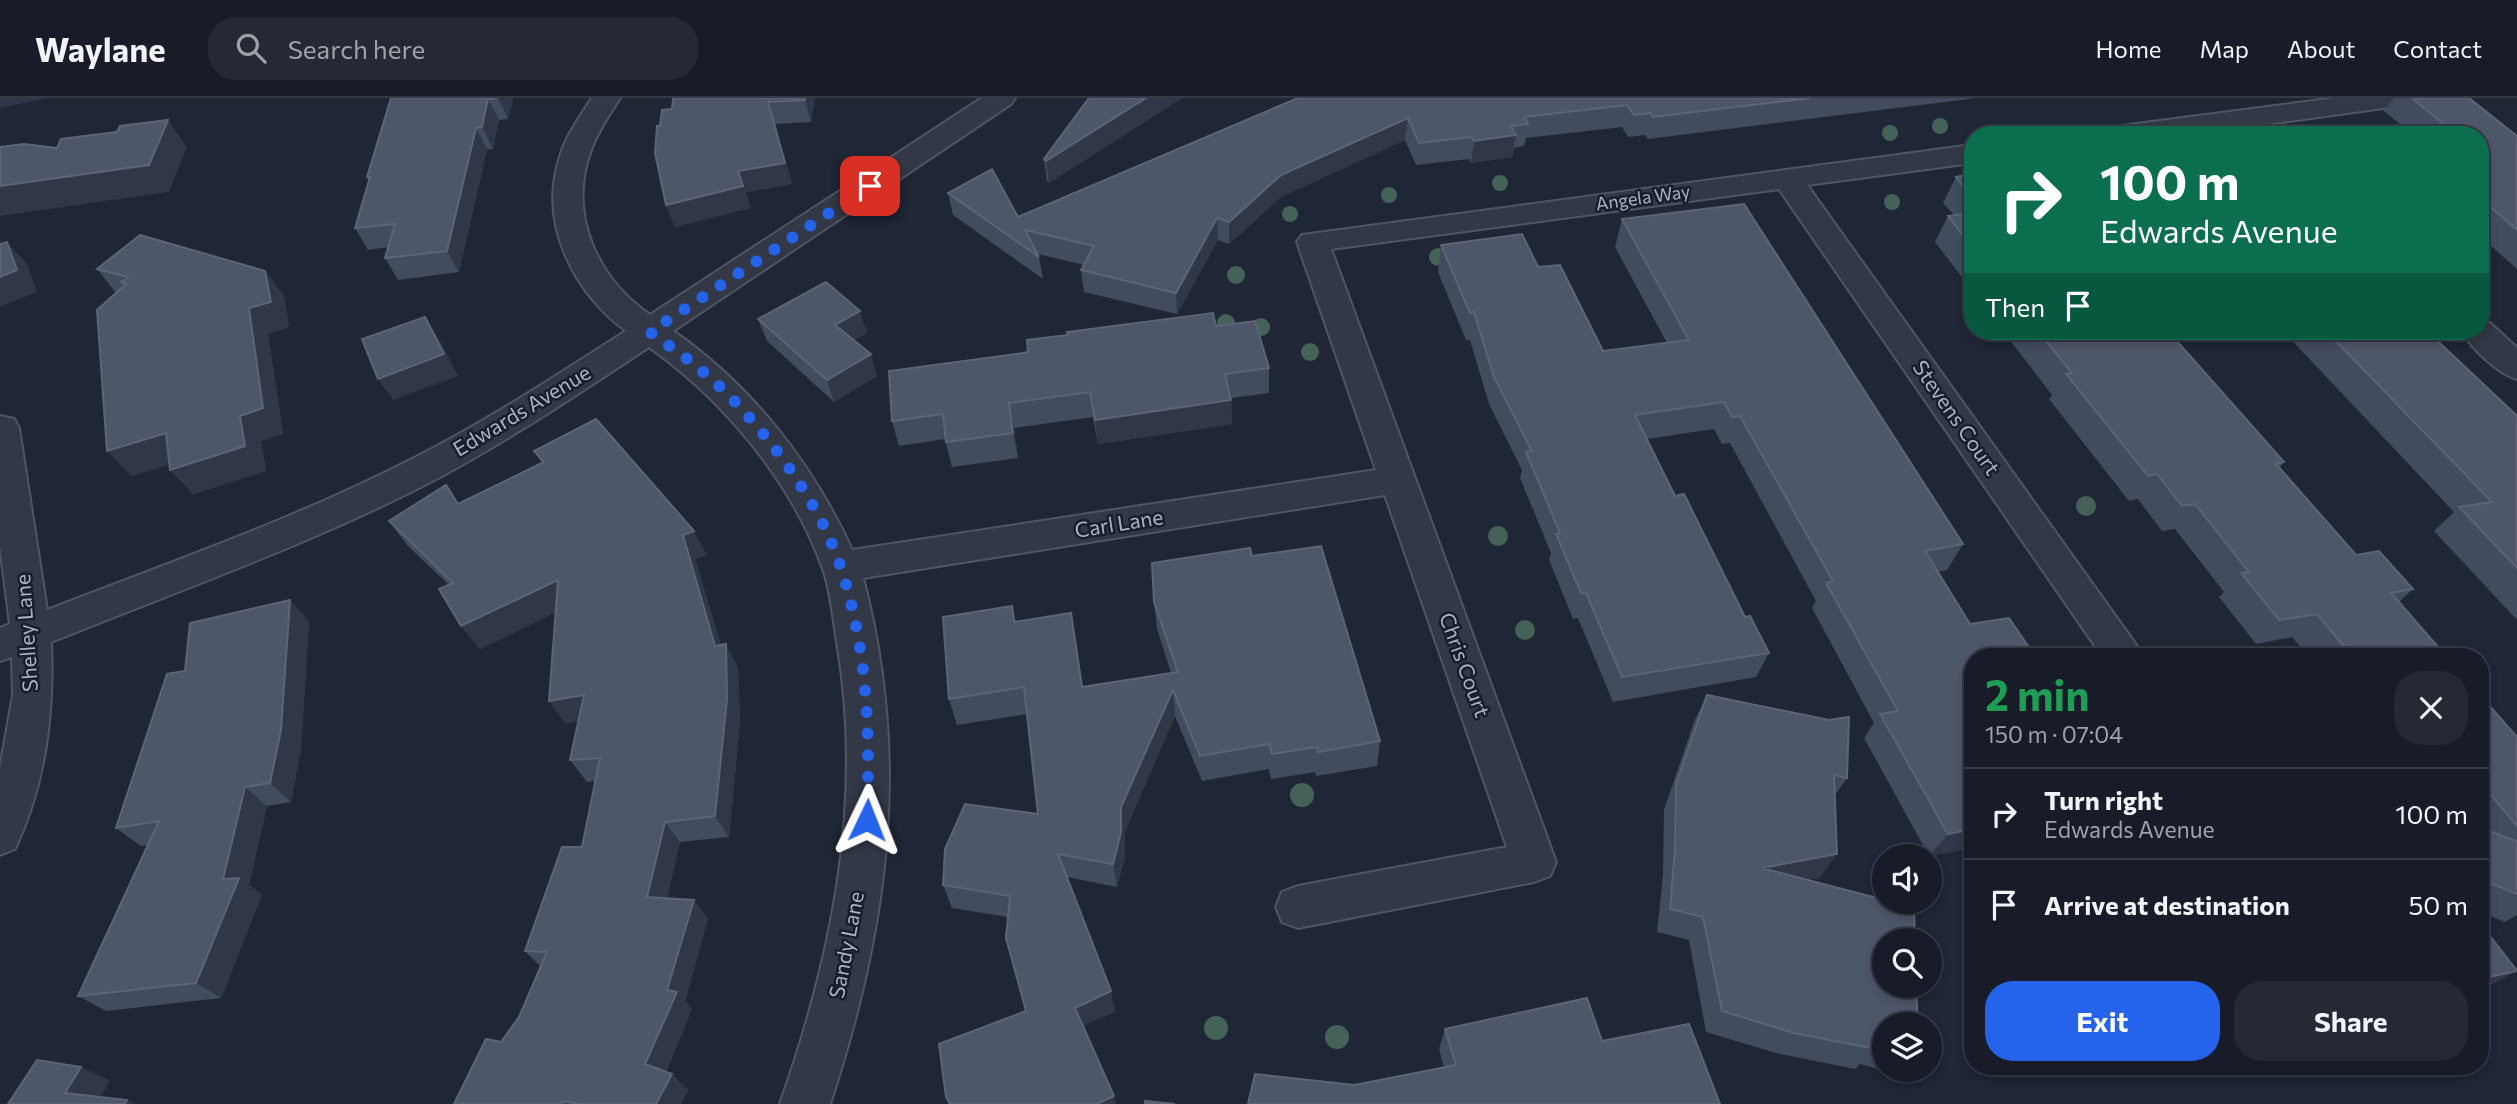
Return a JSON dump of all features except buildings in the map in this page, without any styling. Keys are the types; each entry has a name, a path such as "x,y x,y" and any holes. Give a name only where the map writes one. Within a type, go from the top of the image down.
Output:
{"street":[{"name":"Sandy Lane","path":"606,98 584,133 571,168 567,203 573,239 591,277 620,309 701,370 746,414 786,465 815,510 841,567 861,651 869,750 866,844 850,949 820,1065 805,1104"},
{"name":"Edwards Avenue","path":"15,639 305,525 428,467 530,411 1002,98"},
{"path":"2259,126 2398,98"},
{"name":"Angela Way","path":"1313,242 1964,156"},
{"name":"Stevens Court","path":"1787,179 2118,648"},
{"name":"Chris Court","path":"1298,907 1534,862 1313,242"},
{"path":"2487,340 2517,368"},
{"name":"Shelley Lane","path":"0,835 18,786 33,695 15,639 2,428"},
{"name":"Carl Lane","path":"841,567 1398,480"}],"route":[{"path":"867,820 867,706 861,651 841,567 815,510 786,465 746,414 701,370 650,332 870,186"}]}
